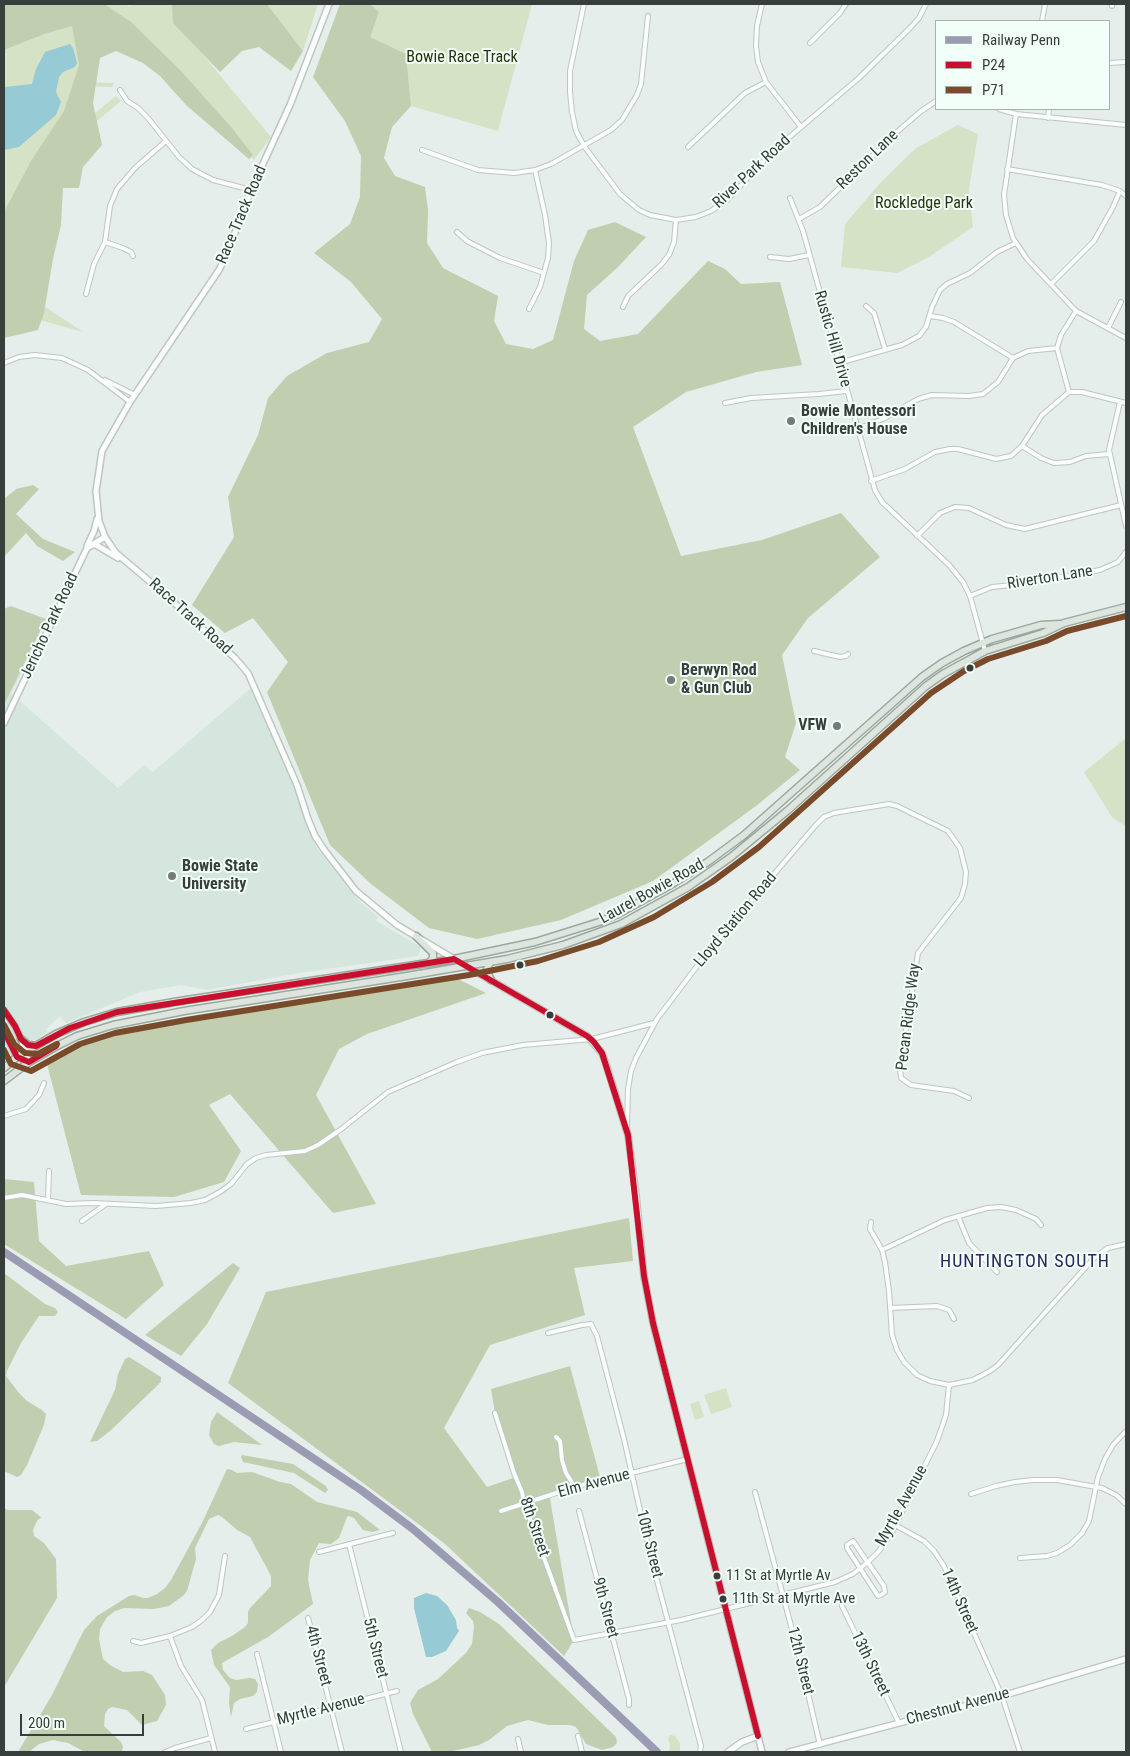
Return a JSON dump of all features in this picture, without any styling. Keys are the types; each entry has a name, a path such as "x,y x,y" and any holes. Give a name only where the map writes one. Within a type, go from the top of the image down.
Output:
{"main road":[{"name":"Laurel Bowie Road","path":"4,1068 17,1057 70,1028 117,1012 189,999 454,959 526,944 578,930 618,914 674,884 709,861 744,834 922,677 950,658 1011,632 1041,625 1064,623 1126,607"},
{"name":"Laurel Bowie Road","path":"4,1081 29,1062 77,1036 113,1025 184,1011 490,962 554,947 595,934 650,909 688,887 753,840 926,686 960,663 985,651 1044,633 1064,623"},
{"path":"416,936 433,952 433,958 429,963"},
{"name":"Race Track Road","path":"454,959 592,1039 602,1052 628,1135 647,1296 658,1347 758,1736"},
{"path":"490,962 487,969 491,980"},
{"path":"21,1039 28,1045 36,1046"},
{"path":"728,1752 742,1742 758,1736"}],"street":[{"name":"Race Track Road","path":"329,4 304,72 251,190 234,238 219,270 135,394 102,451 96,484 98,511 101,527 111,548 243,666 253,682 297,785 315,836 356,891 387,918 454,959"},
{"name":"River Park Road","path":"584,4 570,71 570,92 576,131 584,146 620,194 632,205 650,215 676,220 696,217 718,206 746,180 764,159 860,78 919,18 926,4"},
{"path":"762,4 756,26 758,62 766,82 801,127"},
{"path":"810,43 840,13 846,4"},
{"path":"1042,20 1045,4"},
{"path":"422,150 485,171 505,173 534,170 551,164 611,130 622,120 632,106 641,84 648,16"},
{"path":"1110,63 1126,62"},
{"path":"688,147 745,93 766,82"},
{"path":"120,90 127,101 143,113 166,142 197,173 220,183 251,190"},
{"name":"Reston Lane","path":"799,219 820,207 898,131 935,102"},
{"path":"1002,110 1016,114 1048,118 1126,125"},
{"path":"1048,118 1049,110"},
{"path":"1016,114 1004,195 1010,230 1027,259 1076,310 1126,338"},
{"path":"86,294 94,264 105,242 110,206 117,189 135,168 166,142"},
{"path":"1007,169 1092,183 1120,191 1126,196"},
{"path":"529,309 540,287 548,258 548,230 534,170"},
{"path":"1051,284 1094,241 1120,191"},
{"name":"Rustic Hill Drive","path":"790,198 799,219 871,481 882,502 957,574 970,596 985,651"},
{"path":"623,307 628,296 661,265 668,255 674,242 676,220"},
{"path":"457,232 467,241 500,258 544,273"},
{"path":"105,242 123,248 131,252 133,256"},
{"path":"839,363 909,342 919,336 926,327 937,295 944,287 966,275 997,252 1016,242"},
{"path":"770,257 788,259 809,255"},
{"path":"1108,328 1121,302"},
{"path":"866,306 874,313 885,349"},
{"path":"1069,392 1057,348 1061,335 1076,310"},
{"path":"930,316 954,322 1013,358"},
{"path":"857,429 883,419 911,402 932,395 968,396 988,392 998,382 1013,358 1028,351 1057,348"},
{"path":"4,363 19,357 35,355 62,358 76,363 130,402"},
{"path":"100,379 135,394"},
{"path":"725,403 752,398 846,391"},
{"path":"871,481 905,469 942,450 958,449 999,459 1011,456 1022,446 1042,415 1069,392 1088,394 1126,403"},
{"path":"1120,402 1109,445 1109,454 1126,526"},
{"path":"1022,446 1041,458 1054,463 1070,462 1086,456 1109,454"},
{"path":"917,536 940,513 955,507 969,508 1006,525 1025,529 1121,505"},
{"name":"Jericho Park Road","path":"4,723 88,546 94,531 98,511"},
{"path":"88,546 105,537"},
{"path":"88,546 96,544 120,560 125,561"},
{"name":"Riverton Lane","path":"970,596 992,587 1023,584 1100,570 1118,562 1126,552"},
{"path":"814,651 840,657 848,654"},
{"name":"Lloyd Station Road","path":"628,1135 628,1089 631,1071 654,1025 707,953 815,826 824,817 834,813 889,804 932,823"},
{"name":"Pecan Ridge Way","path":"932,823 948,831 960,848 965,866 965,884 961,898 918,953 900,1074 903,1081 911,1085 954,1091 969,1098"},
{"path":"4,1010 15,1026 29,1062"},
{"path":"4,1198 22,1195 66,1204 170,1206 205,1200 231,1184 247,1164 256,1158 266,1155 305,1151 328,1138 388,1092 450,1065 482,1053 523,1045 592,1039 654,1025"},
{"path":"4,1031 17,1057 29,1062"},
{"path":"4,1116 26,1108 39,1095 44,1083"},
{"path":"48,1200 49,1171"},
{"path":"82,1221 106,1204"},
{"path":"882,1250 930,1226 987,1208 1001,1207 1025,1213 1036,1219 1040,1225"},
{"path":"958,1216 969,1243 997,1272"},
{"path":"870,1222 870,1229 882,1250 888,1274 892,1336 897,1350 904,1362 923,1378 949,1385 973,1380 998,1365 1094,1258 1108,1248 1126,1244"},
{"path":"890,1308 937,1306 949,1310 954,1319"},
{"name":"10th Street","path":"548,1333 591,1324 597,1336 632,1473 648,1545 701,1746 700,1752"},
{"name":"Myrtle Avenue","path":"574,1640 669,1622 835,1582 848,1577 860,1569 886,1542 937,1441 946,1415 949,1385"},
{"name":"8th Street","path":"495,1413 522,1492 524,1504 574,1640"},
{"path":"1020,1558 1047,1556 1056,1553 1077,1540 1086,1527 1096,1486 1108,1452 1126,1431"},
{"path":"556,1437 560,1440 562,1460 566,1473 575,1487"},
{"name":"Elm Avenue","path":"501,1511 575,1487 688,1459"},
{"path":"972,1494 996,1486 1033,1480 1057,1480 1096,1486 1108,1490 1126,1504"},
{"name":"12th Street","path":"755,1492 800,1659 820,1745"},
{"name":"9th Street","path":"579,1510 629,1706"},
{"name":"14th Street","path":"895,1525 924,1541 937,1555 959,1599 1002,1696 1020,1752"},
{"path":"319,1552 393,1533"},
{"path":"853,1541 886,1589 884,1594 878,1596 860,1569 847,1548 850,1542 853,1541"},
{"name":"5th Street","path":"349,1544 401,1752"},
{"path":"133,1641 141,1643 170,1636 192,1627 202,1620 210,1612 219,1595 225,1556"},
{"name":"13th Street","path":"842,1606 899,1723"},
{"name":"4th Street","path":"308,1618 342,1752"},
{"path":"170,1636 181,1666 202,1700 215,1752"},
{"path":"257,1654 281,1752"},
{"name":"Chestnut Avenue","path":"789,1752 1002,1696 1126,1659"},
{"name":"Myrtle Avenue","path":"246,1729 397,1691"},
{"path":"578,1736 582,1752"},
{"path":"758,1736 762,1752"},
{"path":"165,1752 211,1738"},
{"path":"518,1739 521,1752"}],"shaded area":[{"name":"Bowie State University","path":"22,672 11,693 118,788 144,765 153,772 251,688 294,782 308,829 318,850 360,902 378,917 376,921 421,947 418,956 299,973 207,990 181,985 140,992 66,1023 60,1016 46,1029 47,1032 4,1060 4,674"}],"green space":[{"path":"4,4 126,4 129,6 134,4 186,4 180,27 271,137 254,160 199,95 162,65 101,44 85,82 114,83 112,87 85,86 84,122 116,96 121,101 78,137 26,294 83,332 22,315 4,319"},
{"path":"4,4 104,4 131,22 180,70 231,127 253,155 249,159 186,105 160,76 143,63 116,51 100,58 93,103 102,145 83,167 79,188 63,188 61,225 44,313 38,330 4,338 4,212 31,161 64,111 79,65 72,26 44,34 4,50"},
{"path":"172,4 267,4 303,51 291,71 259,47 242,51 220,72 173,23"},
{"path":"267,4 318,4 303,51"},
{"path":"340,4 370,4 379,12 370,37 406,54 411,106 392,127 384,158 395,176 425,187 428,210 427,243 443,268 498,296 494,321 506,344 533,349 553,340 574,261 588,230 615,222 646,237 618,267 587,295 584,329 600,341 638,334 708,261 725,269 741,284 780,282 802,365 756,372 686,392 633,427 681,556 762,540 841,513 880,557 808,618 782,655 796,723 785,757 800,770 756,806 653,881 561,920 477,939 429,928 371,884 330,845 267,692 288,662 253,618 225,633 192,605 234,537 228,497 258,435 268,398 287,376 327,353 369,342 382,319 351,282 314,253 350,224 360,197 361,156 345,121 313,77"},
{"name":"Bowie Race Track","path":"370,4 532,4 498,131 411,106 406,54 369,37 379,12"},
{"name":"Rockledge Park","path":"958,125 978,134 969,189 973,227 929,257 897,273 841,267 845,224 881,182 916,148"},
{"path":"33,485 39,489 16,514 43,539 75,552 63,561 37,546 26,533 4,557 4,499 16,489"},
{"path":"11,606 46,619 4,705 4,609"},
{"path":"1126,738 1126,827 1112,817 1084,772"},
{"path":"458,979 486,993 367,1034 339,1049 316,1095 376,1204 333,1213 230,1094 209,1105 241,1151 224,1182 174,1197 81,1195 47,1064 66,1051 112,1033"},
{"path":"4,1179 34,1182 39,1241 66,1266 149,1251 164,1285 126,1319 4,1244"},
{"path":"629,1218 633,1261 574,1268 585,1315 490,1345 444,1428 487,1487 516,1477 495,1413 491,1389 570,1366 600,1477 549,1493 574,1640 564,1656 444,1543 228,1383 266,1292"},
{"path":"233,1263 240,1268 207,1324 181,1356 145,1335"},
{"path":"4,1273 58,1312 55,1316 39,1316 21,1343 7,1371 6,1376 19,1393 46,1414 44,1425 27,1465 21,1475 17,1477 4,1471"},
{"path":"129,1357 161,1377 161,1382 110,1431 97,1441 90,1442 115,1390 118,1374 125,1359"},
{"path":"726,1388 732,1407 711,1414 704,1395"},
{"path":"699,1401 704,1417 695,1420 690,1404"},
{"path":"217,1412 262,1445 234,1442 219,1446 214,1444 209,1435 211,1422"},
{"path":"242,1455 293,1464 326,1486 328,1490 325,1493 294,1473 243,1462"},
{"path":"227,1469 237,1473 252,1472 291,1484 317,1502 357,1512 380,1530 372,1532 363,1530 354,1518 347,1517 339,1538 331,1544 319,1543 310,1560 308,1580 313,1604 268,1637 222,1663 223,1670 230,1678 236,1680 255,1679 258,1684 257,1692 253,1696 240,1699 234,1703 231,1717 229,1703 230,1687 214,1665 211,1650 218,1643 245,1627 248,1623 250,1608 271,1586 271,1576 250,1537 237,1530 218,1515 209,1519 195,1548 196,1559 187,1591 184,1595 169,1606 154,1609 124,1608 115,1611 107,1617 100,1629 99,1639 103,1659 123,1672 143,1671 152,1675 165,1695 166,1705 157,1721 142,1725 127,1710 112,1707 105,1714 104,1726 121,1742 123,1746 122,1752 85,1752 68,1743 53,1740 39,1744 29,1752 18,1752 52,1695 84,1630 97,1616 129,1596 134,1595 148,1598 165,1588 171,1580 202,1523"},
{"path":"4,1508 8,1510 32,1510 42,1518 37,1521 33,1530 34,1536 44,1543 56,1559 57,1598 4,1687"},
{"path":"469,1608 480,1612 499,1624 616,1737 617,1743 613,1747 602,1750 586,1744 576,1727 570,1725 548,1725 528,1720 507,1726 479,1745 449,1752 432,1752 413,1714 410,1703 418,1690 438,1679 466,1653 472,1644 473,1621 466,1613"},
{"path":"670,1735 675,1736 680,1743 680,1752 669,1750 668,1739"}],"water":[{"path":"70,44 77,63 75,67 63,72 59,77 56,92 61,102 56,115 19,147 4,150 4,87 32,84 36,69 45,52"},
{"path":"426,1593 437,1596 447,1605 456,1620 459,1631 446,1651 432,1657 426,1657 414,1608 414,1598"}],"rail line":[{"name":"Penn","path":"4,1252 361,1490 413,1529 498,1602 657,1752"}],"transit line":[{"name":"P71","path":"4,1050 11,1064 31,1071 80,1044 115,1033 469,975 538,961 599,942 654,917 712,882 759,847 931,693 964,671 988,659 1046,641 1067,631 1126,616"},
{"name":"P24","path":"4,1010 21,1039 28,1045 36,1046 70,1028 117,1012 454,959 593,1041 602,1053 628,1135 644,1276 653,1323 758,1736"},
{"name":"P71","path":"4,1025 14,1044 25,1053 38,1054 57,1044"},
{"name":"P24","path":"4,1031 17,1057 29,1062 56,1046"}],"place":[{"name":"Bowie Montessori Children's House","path":"791,421"},
{"name":"Berwyn Rod & Gun Club","path":"671,680"},
{"name":"VFW","path":"837,726"},
{"name":"Bowie State University","path":"172,876"},
{"name":"11 St at Myrtle Av","path":"717,1576"},
{"name":"11th St at Myrtle Ave","path":"723,1599"}],"district":[{"name":"HUNTINGTON SOUTH","path":"1025,1262"}]}
